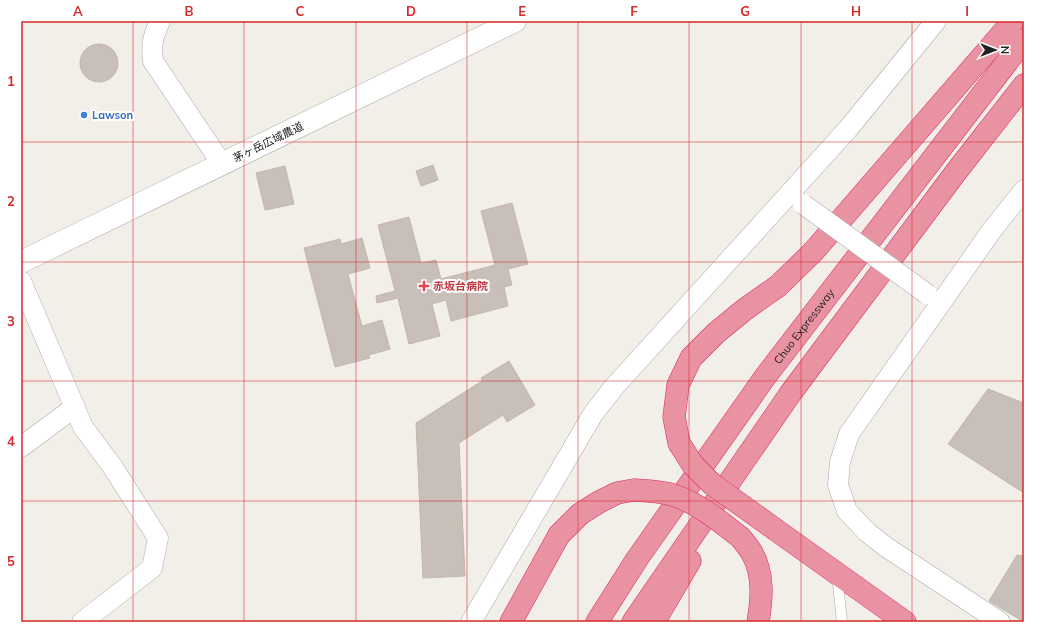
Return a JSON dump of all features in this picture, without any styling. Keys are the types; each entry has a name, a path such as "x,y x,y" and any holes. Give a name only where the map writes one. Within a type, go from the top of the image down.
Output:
{"highway":[{"path":"905,622 712,484 693,465 679,443 674,417 678,385 691,358 716,333 744,310 778,286 813,252 1013,21"},
{"name":"Chuo Expressway","path":"597,622 638,559 765,377 1024,40"},
{"path":"633,622 790,394 956,172 1024,85"},
{"path":"654,622 790,394"},
{"path":"511,622 559,535 580,514 599,502 617,493 634,490 659,491 675,495 696,506 741,538 752,553 759,570 761,588 758,622"}],"street":[{"path":"160,21 151,46 153,61 222,164"},
{"name":"茅ヶ岳広域農道","path":"21,262 515,21"},
{"path":"471,622 593,414 614,388 797,198 848,129 936,21"},
{"path":"1000,622 886,547 867,532 847,511 838,485 840,462 850,434 934,299 1024,190"},
{"path":"797,198 934,299"},
{"path":"21,281 83,427 112,466 158,538 152,568 82,622"},
{"path":"21,447 75,407"}],"lane":[{"path":"837,573 842,622"}],"building":[{"path":"95,44 103,44 110,47 115,52 118,63 115,74 110,79 103,82 95,82 88,79 83,74 80,67 80,59 83,52 88,47"},
{"path":"433,165 438,180 421,186 416,171"},
{"path":"285,166 294,204 265,210 256,173"},
{"path":"512,203 528,264 508,269 512,285 504,287 508,306 451,321 446,300 432,304 440,336 409,344 398,298 377,303 376,296 395,291 378,225 409,217 421,263 436,260 441,279 495,265 481,211"},
{"path":"362,238 370,268 348,274 362,326 382,320 390,349 369,355 370,358 335,367 304,248 340,239 341,244"},
{"path":"509,361 535,405 507,422 503,415 459,443 465,576 423,578 416,423 482,381 481,378"},
{"path":"988,389 1024,403 1024,493 948,444"},
{"path":"1017,555 1024,556 1024,622 989,601"}],"place":[{"name":"Lawson","path":"84,115"},
{"name":"赤坂台病院","path":"424,286"}]}
